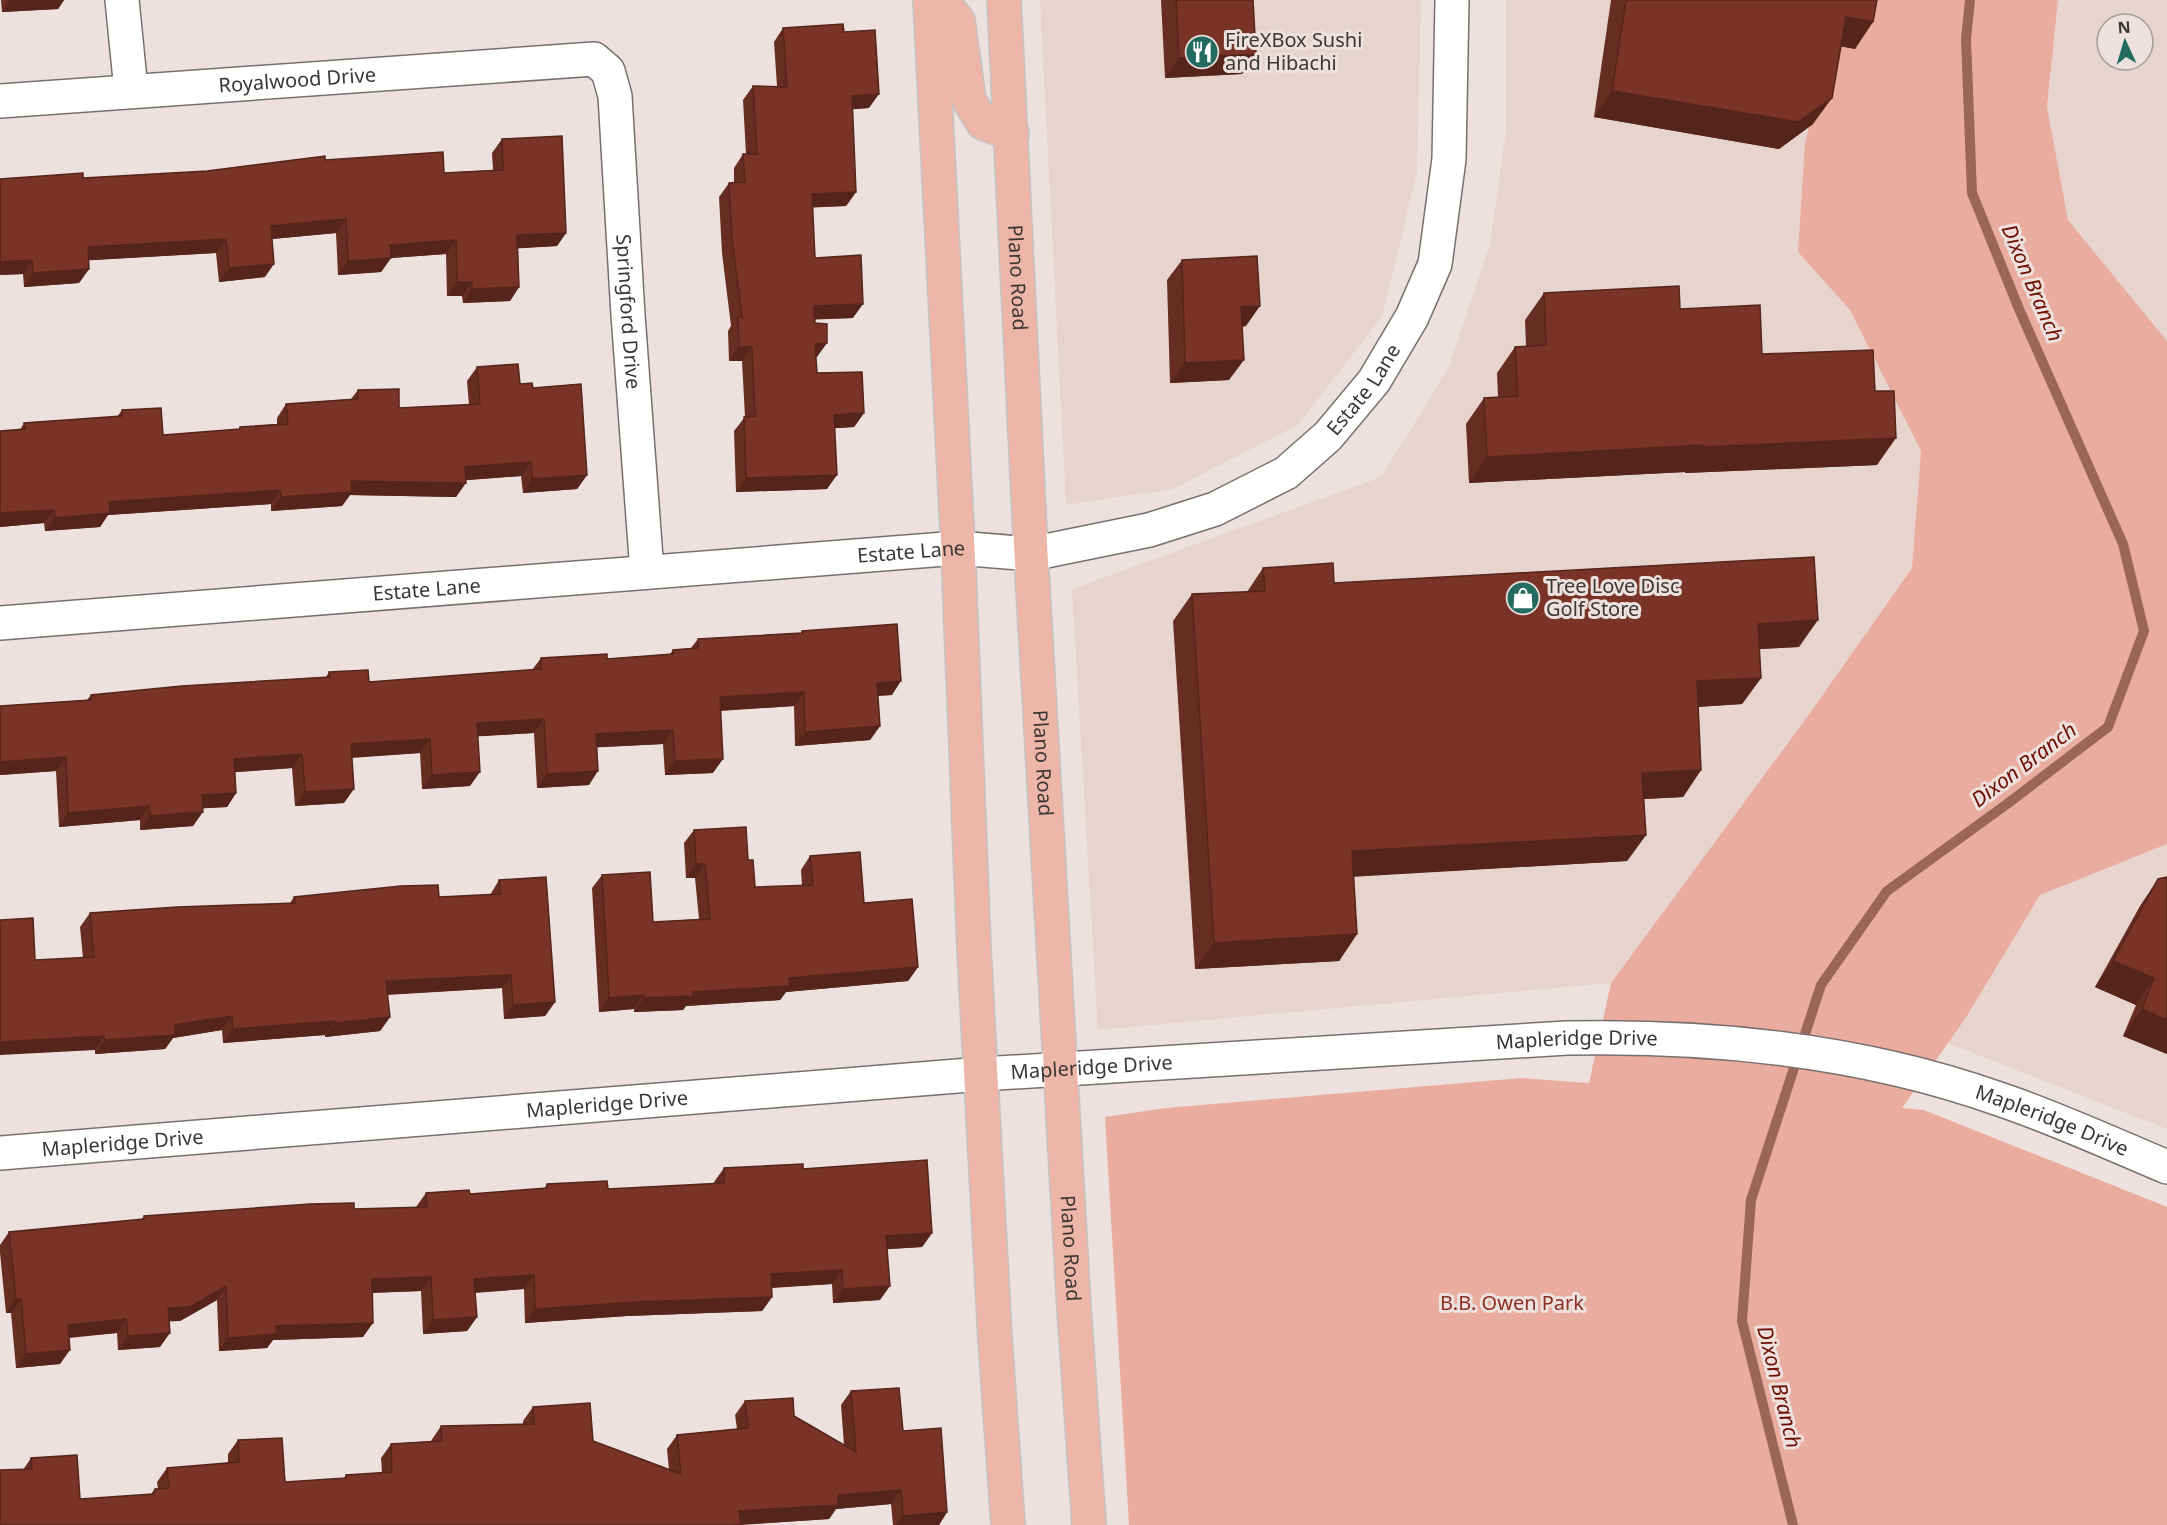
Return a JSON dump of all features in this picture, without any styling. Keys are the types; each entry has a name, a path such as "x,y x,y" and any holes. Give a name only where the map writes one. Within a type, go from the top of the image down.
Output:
{"main road":[{"path":"930,0 949,10 958,21 969,100 983,123 1012,134"},
{"path":"930,0 958,548 973,938 995,1338 1008,1525"},
{"name":"Plano Road","path":"1004,0 1031,555 1089,1525"}],"street":[{"path":"122,0 131,90"},
{"name":"Estate Lane","path":"0,624 958,548 1031,555 1149,530 1215,509 1286,473 1328,436 1374,381 1412,317 1435,264 1449,159 1452,0"},
{"name":"Royalwood Drive","path":"0,100 594,59"},
{"name":"Springford Drive","path":"594,59 608,71 615,96 646,572"},
{"name":"Mapleridge Drive","path":"0,1153 982,1074 1567,1038 1631,1037 1772,1047 1892,1067 2002,1099 2167,1167"}],"shaded area":[{"path":"1040,0 1421,0 1417,173 1382,316 1298,425 1173,489 1066,505"},
{"path":"1506,0 1840,0 1798,252 1850,310 1921,451 1912,568 1810,713 1611,983 1098,1030 1072,589 1381,477 1448,369 1490,244 1506,130"},
{"path":"2058,0 2167,0 2167,341 2068,220 2047,107"},
{"path":"2167,844 2167,1129 1947,1043 2040,895"}],"green space":[{"name":"B.B. Owen Park","path":"1840,0 2058,0 2047,107 2068,220 2167,341 2167,844 2040,895 1965,1019 1902,1108 1924,1110 2167,1207 2167,1525 1129,1525 1105,1117 1166,1108 1522,1078 1589,1083 1611,983 1810,713 1912,568 1921,451 1850,310 1798,252 1805,143"}],"building":[{"path":"1176,0 1253,0 1256,54 1179,58"},
{"path":"1626,0 1877,0 1873,22 1846,17 1832,98 1798,122 1612,91"},
{"path":"843,24 844,32 875,30 879,94 852,96 856,192 812,194 815,258 861,255 863,304 814,306 815,323 827,324 827,343 815,344 817,373 862,372 864,413 834,415 837,475 746,478 744,417 755,416 752,347 739,347 738,317 742,317 732,239 729,183 745,182 743,154 757,154 753,86 787,87 783,28"},
{"path":"562,136 566,233 517,235 519,287 472,289 472,282 457,282 456,240 390,245 391,258 348,261 346,219 271,226 274,264 229,268 226,239 88,247 89,269 33,273 32,260 0,262 0,179 83,173 83,178 207,171 325,156 325,160 443,152 444,173 503,170 502,139"},
{"path":"1257,256 1260,306 1241,307 1244,360 1185,363 1182,260"},
{"path":"1679,286 1680,309 1760,305 1762,354 1873,350 1875,391 1894,391 1896,438 1703,447 1703,445 1487,457 1484,398 1518,396 1515,347 1546,345 1544,293"},
{"path":"518,364 520,384 532,383 533,388 581,384 587,475 532,479 531,462 465,467 466,483 351,481 352,492 281,497 280,490 109,502 110,513 55,518 54,510 0,513 0,431 25,429 24,423 122,416 122,410 161,408 163,435 240,429 240,427 288,424 286,404 358,399 358,390 399,389 399,408 480,404 477,367"},
{"path":"1814,557 1818,620 1758,624 1761,678 1697,681 1701,770 1642,773 1646,835 1352,851 1357,934 1214,943 1192,594 1265,591 1263,568 1333,563 1334,583"},
{"path":"897,624 901,681 877,683 880,726 805,732 804,692 720,697 723,759 675,761 673,730 596,734 598,771 547,774 544,719 477,723 480,772 432,775 430,739 351,744 354,789 305,792 302,754 234,759 236,793 202,795 203,812 150,816 149,806 68,813 66,757 0,762 0,706 91,700 91,695 182,686 330,677 329,672 368,670 369,682 541,669 541,658 607,654 607,659 673,654 673,650 698,648 698,639 802,633 802,631"},
{"path":"746,827 748,860 753,860 755,887 813,885 810,856 860,852 864,903 912,899 918,967 789,978 790,986 693,992 693,996 644,998 644,995 609,998 602,875 650,872 653,922 710,919 705,864 696,864 694,830"},
{"path":"546,877 555,1002 513,1005 511,975 386,981 390,1017 233,1029 232,1016 175,1025 175,1035 105,1040 104,1036 0,1042 0,920 33,918 35,960 94,957 90,913 295,903 294,897 401,886 438,885 439,897 501,894 499,880"},
{"path":"2167,877 2167,1020 2142,1009 2154,978 2113,961 2158,879"},
{"path":"927,1160 932,1233 886,1236 890,1286 843,1289 842,1270 771,1274 772,1297 637,1302 535,1309 534,1275 474,1279 477,1317 433,1320 431,1277 372,1279 373,1323 276,1326 276,1334 228,1338 226,1286 190,1307 168,1308 170,1333 128,1336 126,1319 68,1325 70,1350 26,1354 21,1299 16,1299 9,1232 144,1219 144,1216 310,1204 354,1203 354,1209 427,1207 426,1193 469,1190 470,1194 547,1188 547,1184 607,1181 608,1189 724,1183 724,1168 803,1164 803,1169"},
{"path":"899,1388 903,1431 941,1428 947,1512 903,1516 901,1490 838,1495 838,1505 739,1511 741,1524 733,1525 0,1525 0,1470 32,1469 31,1458 77,1455 80,1499 153,1494 155,1489 169,1488 167,1468 239,1462 238,1440 282,1438 285,1482 346,1478 346,1475 392,1472 391,1444 442,1441 441,1426 534,1424 533,1407 590,1403 593,1441 681,1474 677,1435 748,1428 745,1401 793,1398 794,1416 856,1452 851,1391"}],"waterway":[{"name":"Dixon Branch","path":"1793,1525 1742,1321 1751,1200 1821,985 1887,891 2108,727 2144,631 2123,544 2019,309 1972,193 1966,39 1970,0"}],"place":[{"name":"FireXBox Sushi and Hibachi","path":"1202,52"},
{"name":"Tree Love Disc Golf Store","path":"1523,598"}]}
